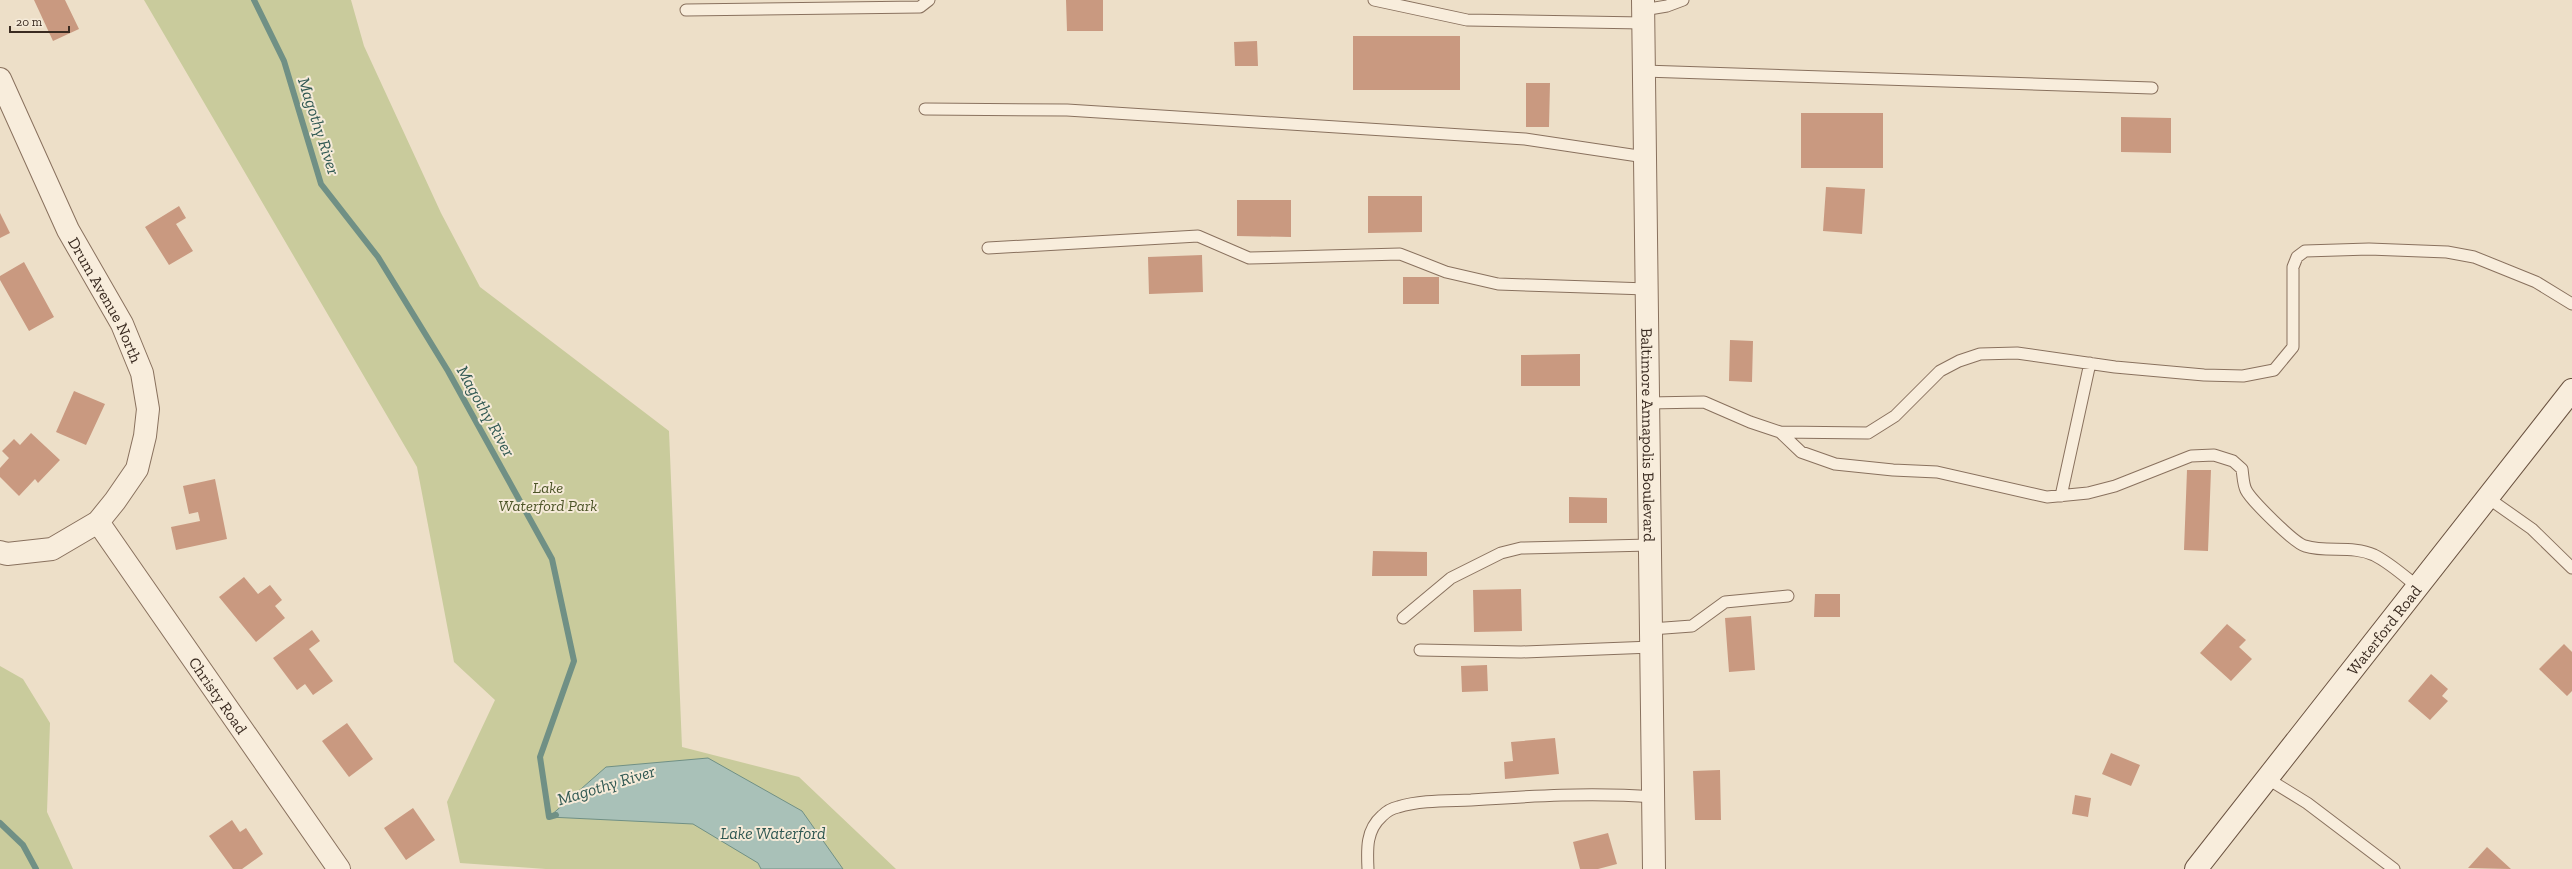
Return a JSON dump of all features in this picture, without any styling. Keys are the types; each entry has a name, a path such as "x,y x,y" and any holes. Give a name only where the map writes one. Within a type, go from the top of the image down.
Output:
{"street":[{"name":"Baltimore Annapolis Boulevard","path":"1643,11 1654,869"},
{"name":"Drum Avenue North","path":"0,79 68,230 122,324 142,373 148,409 145,436 137,468 115,501 98,522"},
{"name":"Waterford Road","path":"2196,869 2488,498 2569,400"},
{"path":"0,552 7,554 52,549 98,522"},
{"name":"Christy Road","path":"98,522 339,869"}],"lane":[{"path":"686,10 920,8 928,0"},
{"path":"1374,0 1467,20 1643,11 1667,6 1683,0"},
{"path":"1644,71 2152,88"},
{"path":"924,109 1067,110 1525,139 1645,157"},
{"path":"988,248 1198,236 1249,258 1400,254 1446,272 1498,284 1647,288"},
{"path":"1648,403 1704,402 1750,422 1780,432 1868,433 1895,416 1940,371 1958,361 1980,354 2017,353 2090,364 2204,375 2242,376 2274,370 2293,347 2292,267 2296,257 2305,251 2369,249 2447,252 2474,257 2536,282 2572,304"},
{"path":"2061,496 2090,364"},
{"path":"1780,432 1800,452 1835,464 1893,470 1937,472 2047,497 2088,493 2115,486 2191,456 2214,455 2233,461 2242,469 2245,489 2285,532 2303,546 2320,549 2348,549 2373,555 2390,565 2418,587"},
{"path":"2488,498 2532,529 2572,568"},
{"path":"1403,618 1452,578 1501,553 1522,548 1650,545"},
{"path":"1420,650 1521,652 1652,638 1692,626 1724,602 1788,596"},
{"path":"2268,779 2307,803 2394,869"},
{"path":"1368,869 1367,845 1370,830 1382,816 1396,807 1416,803 1492,798 1617,794 1653,797"}],"green space":[{"name":"Lake Waterford Park","path":"144,0 351,0 364,46 441,213 480,287 669,431 682,747 799,777 896,869 546,869 460,863 447,802 495,700 454,662 417,467"},
{"path":"0,666 23,679 50,723 47,812 73,869 0,869"}],"water":[{"name":"Lake Waterford","path":"708,758 802,811 843,869 761,869 758,863 693,824 549,817 606,767"}],"building":[{"path":"34,0 65,0 79,29 53,41"},
{"path":"1066,0 1103,0 1103,31 1067,31"},
{"path":"1353,36 1460,36 1460,90 1353,90"},
{"path":"1257,41 1258,66 1235,66 1234,42"},
{"path":"1526,83 1550,83 1549,127 1526,127"},
{"path":"1801,113 1883,113 1883,168 1801,168"},
{"path":"2121,117 2171,118 2171,153 2121,152"},
{"path":"1826,187 1865,189 1862,234 1823,231"},
{"path":"1368,196 1422,196 1422,232 1368,233"},
{"path":"1237,200 1291,200 1291,237 1237,236"},
{"path":"179,206 186,218 176,224 193,251 169,265 145,227"},
{"path":"0,213 10,233 0,238"},
{"path":"1202,255 1203,292 1149,294 1148,257"},
{"path":"24,262 54,317 29,331 0,280 0,276"},
{"path":"1403,277 1439,277 1439,304 1403,304"},
{"path":"1730,340 1753,341 1752,382 1729,381"},
{"path":"1580,354 1580,386 1521,386 1521,355"},
{"path":"74,391 105,404 86,445 56,432"},
{"path":"31,433 60,460 38,483 35,479 19,496 0,477 0,468 9,458 2,451 14,439 20,445"},
{"path":"2187,470 2211,470 2208,551 2184,550"},
{"path":"215,479 227,539 176,550 171,527 200,521 198,512 189,514 183,486"},
{"path":"1569,497 1607,498 1607,523 1569,523"},
{"path":"1373,551 1427,552 1427,576 1372,576"},
{"path":"244,577 258,594 270,585 282,600 275,606 285,618 256,642 219,597"},
{"path":"1521,589 1522,631 1474,632 1473,590"},
{"path":"1815,594 1840,594 1840,617 1814,617"},
{"path":"1751,616 1755,670 1729,672 1725,618"},
{"path":"2227,624 2246,640 2239,647 2252,659 2231,681 2200,653"},
{"path":"312,630 320,641 309,649 333,681 313,695 305,684 297,690 273,658"},
{"path":"2564,644 2572,652 2572,691 2567,696 2539,669"},
{"path":"1487,665 1488,691 1462,692 1461,666"},
{"path":"2431,674 2448,689 2442,696 2448,701 2430,720 2408,701"},
{"path":"347,723 373,759 349,777 322,741"},
{"path":"1555,738 1559,774 1505,779 1504,762 1513,761 1511,742"},
{"path":"2111,753 2140,765 2131,786 2102,774"},
{"path":"1720,770 1721,820 1695,820 1693,771"},
{"path":"2075,795 2091,798 2088,817 2072,814"},
{"path":"413,808 435,840 406,860 384,828"},
{"path":"232,820 240,832 246,828 263,854 242,869 233,869 209,836"},
{"path":"1608,833 1617,864 1598,869 1580,869 1573,842"},
{"path":"2487,847 2511,869 2468,868"}],"waterway":[{"name":"Magothy River","path":"254,0 284,61 321,184 378,257 448,371 552,559 574,661 540,757 549,817 556,815"},
{"path":"0,823 23,845 36,869"}]}
